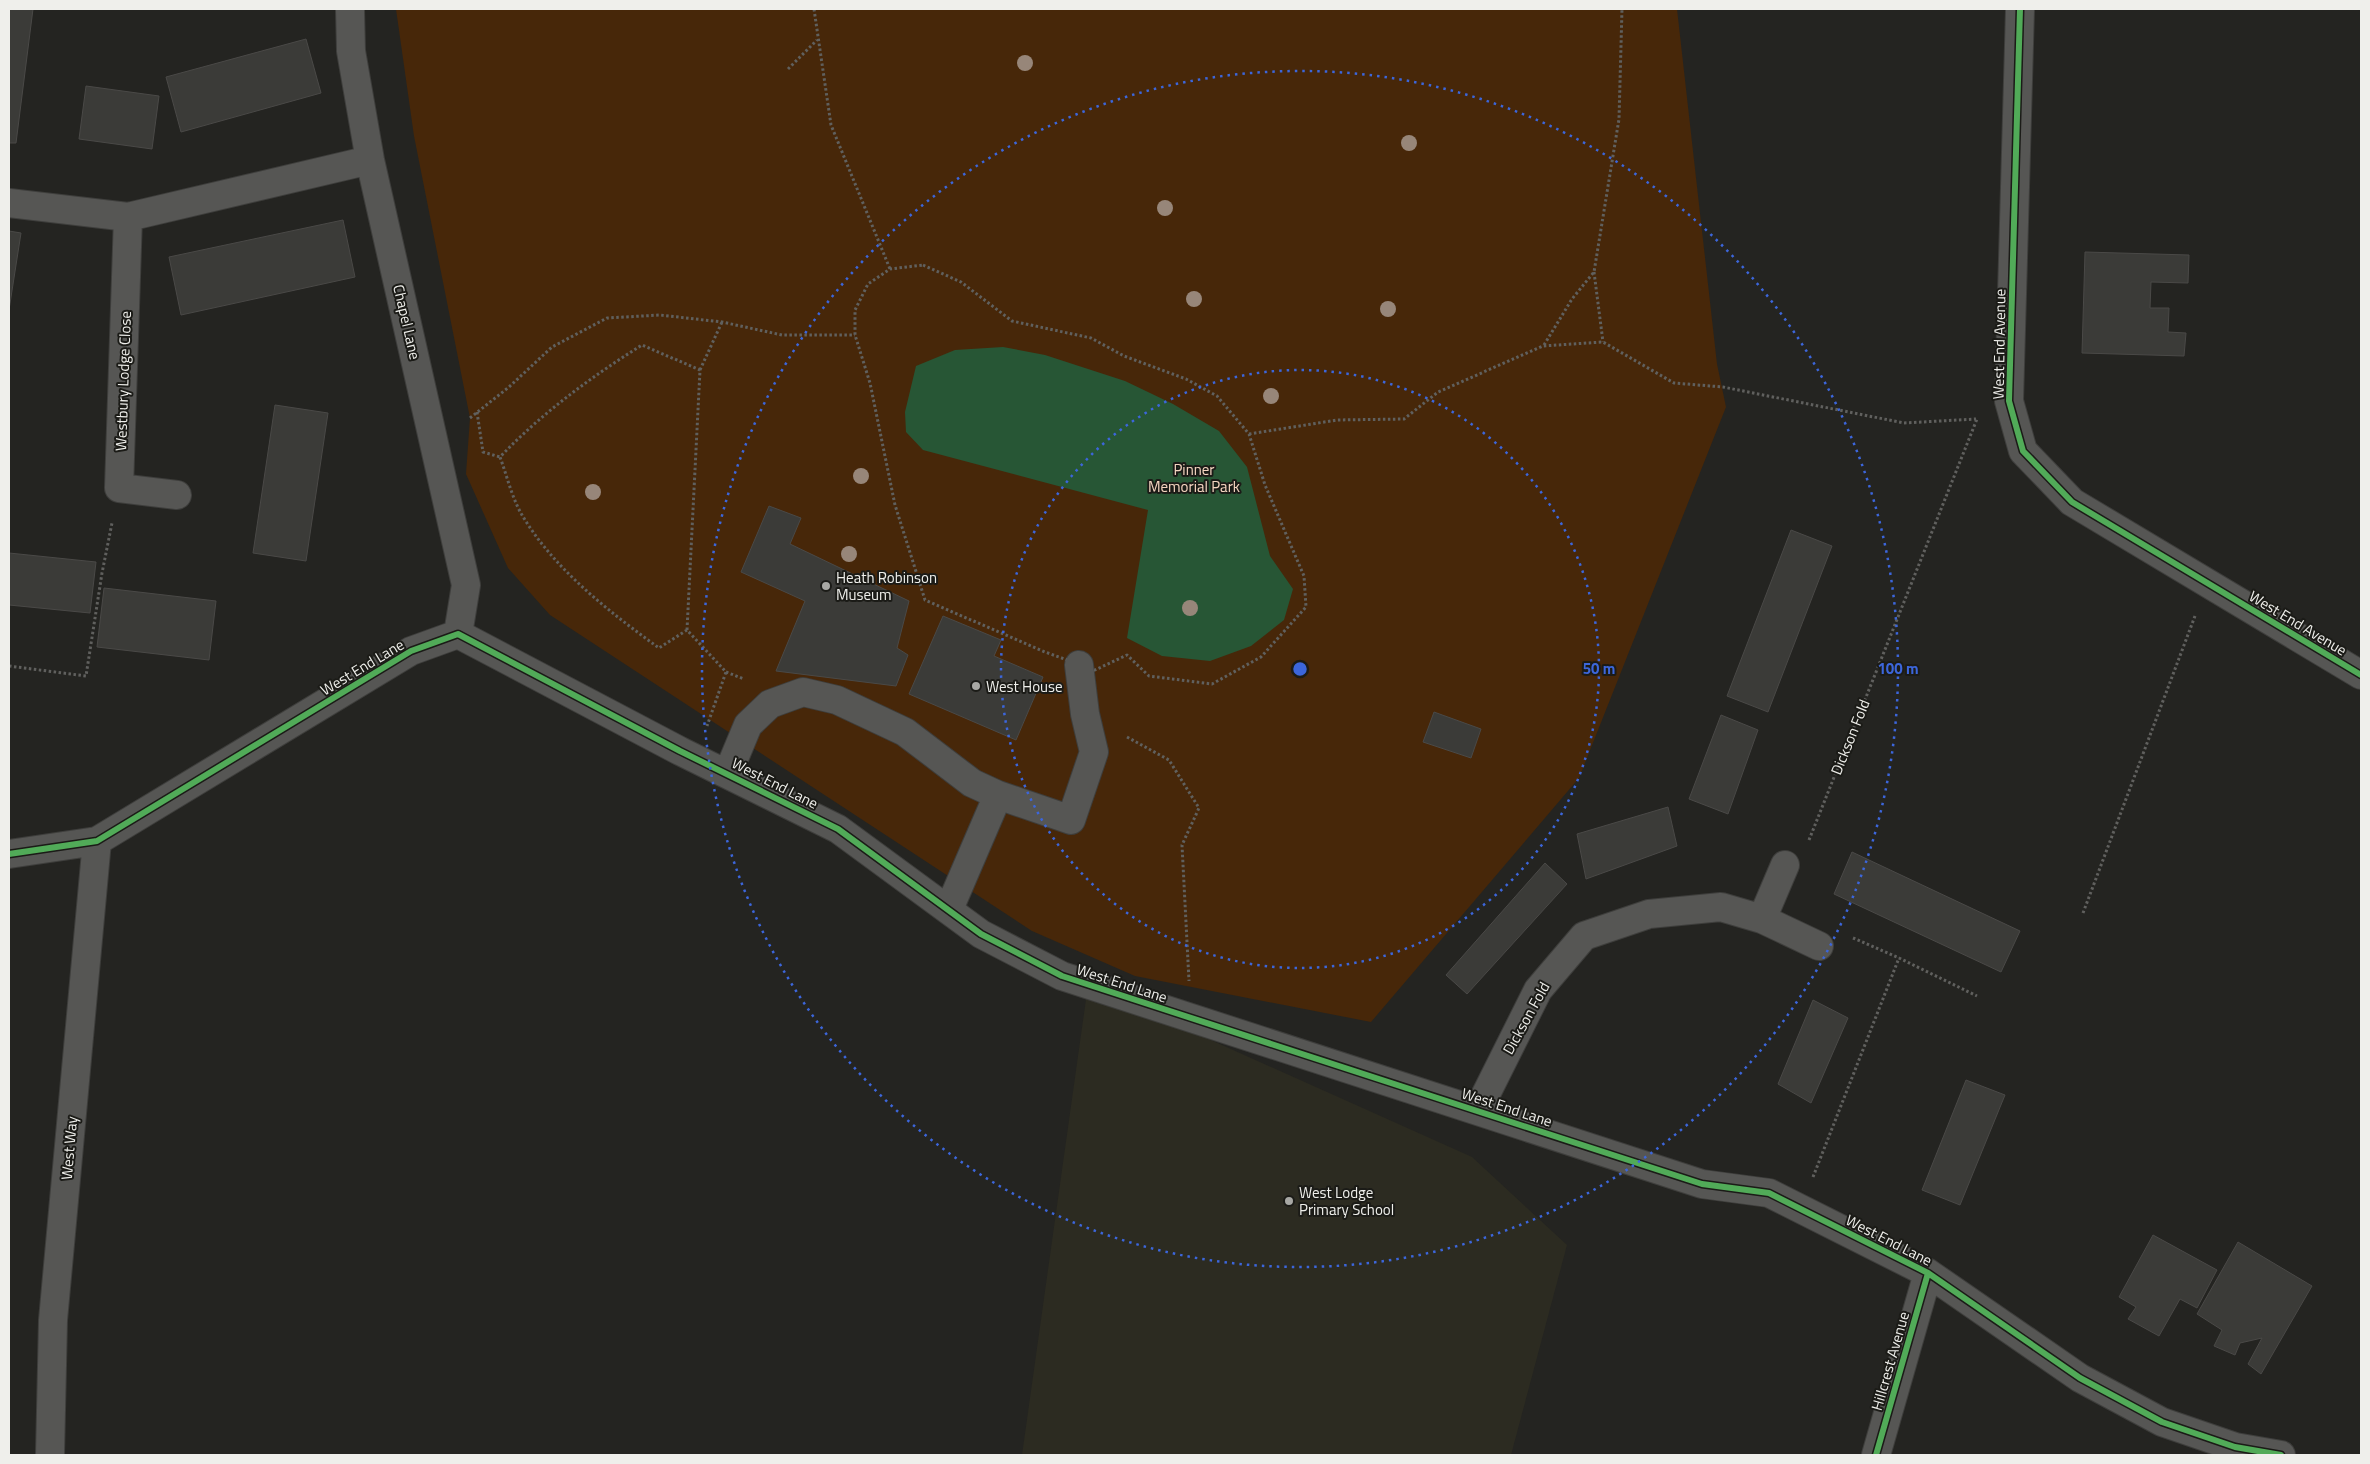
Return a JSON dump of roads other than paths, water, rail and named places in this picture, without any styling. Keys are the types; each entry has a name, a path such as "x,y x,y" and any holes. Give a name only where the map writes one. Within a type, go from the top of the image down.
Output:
{"street":[{"name":"Chapel Lane","path":"350,9 351,51 370,160 466,584 458,634"},
{"name":"West End Avenue","path":"2020,9 2008,401 2023,451 2072,502 2361,675"},
{"path":"9,203 128,217 370,160"},
{"name":"Westbury Lodge Close","path":"128,217 119,488 177,495"},
{"name":"West End Lane","path":"9,854 97,841 411,651 458,634 680,751 696,757 838,829 981,934 1062,976 1702,1184 1769,1192 1800,1210 1928,1273 2080,1378 2162,1422 2236,1447 2281,1455"},
{"path":"728,773 748,725 770,704 803,692 837,700 905,732 972,783 998,795 1070,820 1094,752 1084,714 1079,665"},
{"path":"949,909 998,795"},
{"name":"West Way","path":"50,1455 53,1320 97,841"},
{"path":"1762,919 1786,865"},
{"name":"Dickson Fold","path":"1478,1110 1538,990 1584,936 1649,914 1721,907 1762,919 1819,946"},
{"name":"Hillcrest Avenue","path":"1876,1455 1928,1273"}],"place":[{"name":"Heath Robinson Museum","path":"826,586"},
{"name":"West House","path":"976,686"},
{"name":"West Lodge Primary School","path":"1289,1201"}],"park label":[{"name":"Pinner Memorial Park","path":"1194,478"}]}
